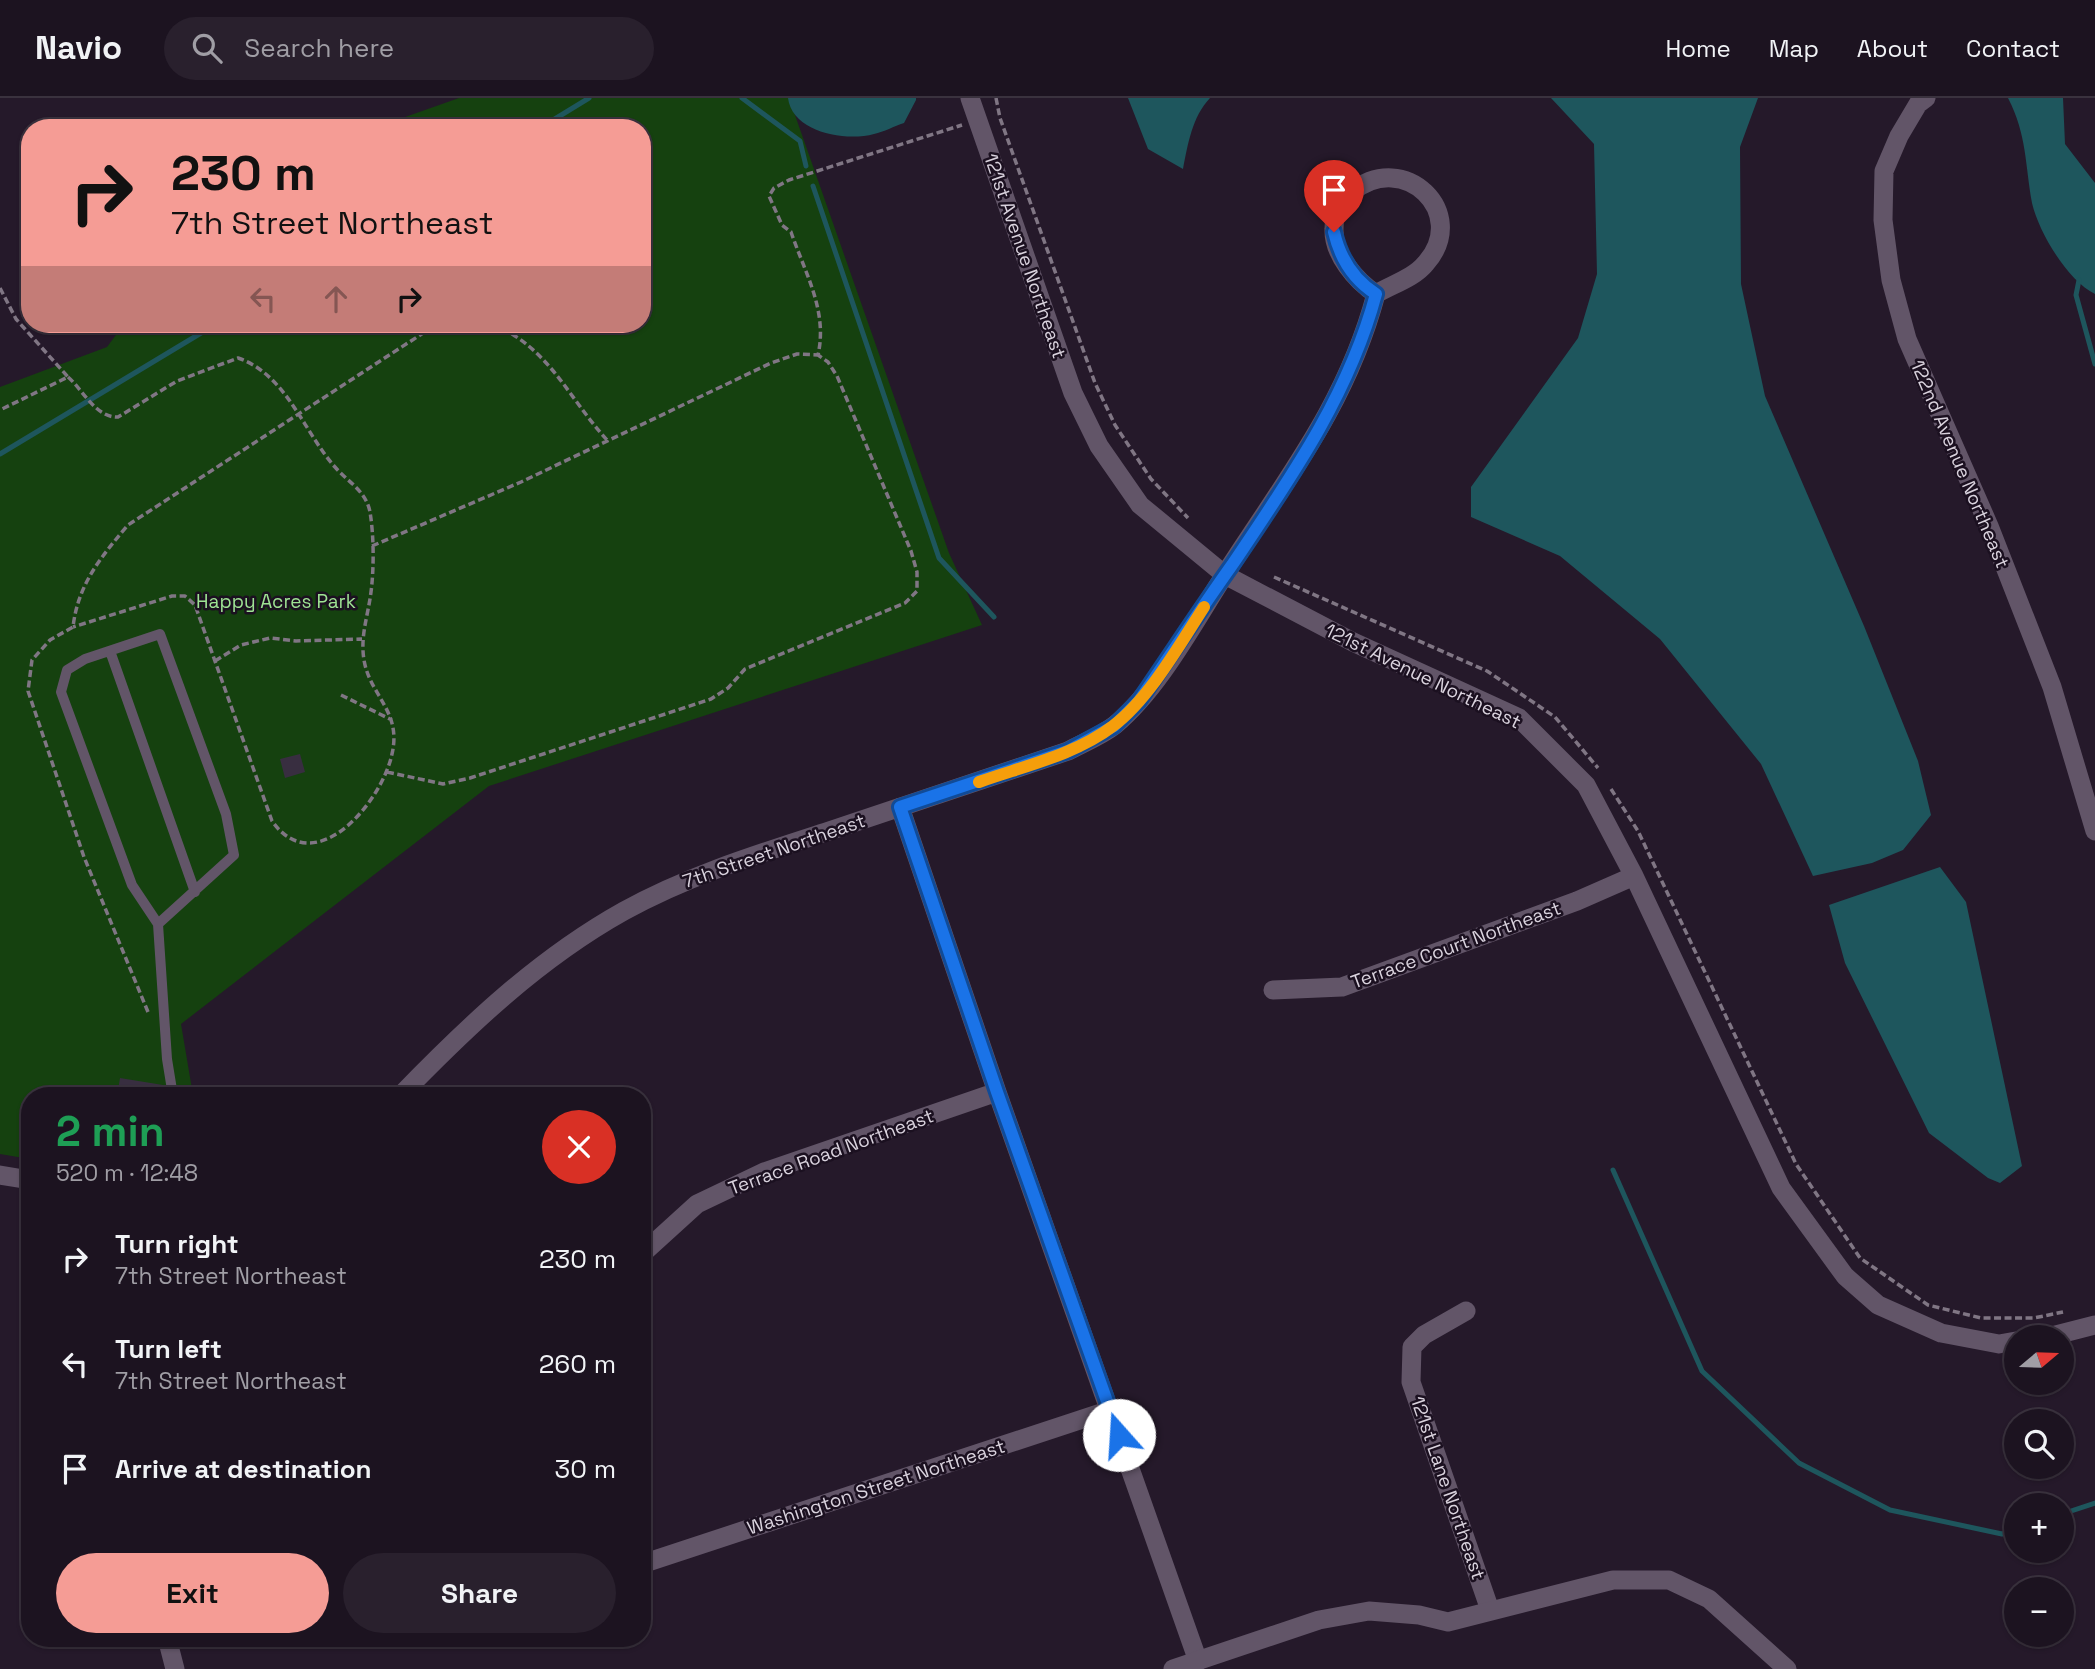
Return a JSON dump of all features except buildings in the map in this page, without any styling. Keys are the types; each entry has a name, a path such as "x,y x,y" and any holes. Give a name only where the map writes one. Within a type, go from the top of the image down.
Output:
{"street":[{"name":"121st Avenue Northeast","path":"970,98 1073,393 1099,446 1140,505 1224,575 1353,642 1519,718 1586,785 1634,876 1781,1188 1845,1276 1878,1305 1941,1333 2004,1343"},
{"name":"122nd Avenue Northeast","path":"1926,98 1899,136 1884,171 1883,220 1891,280 1907,338 1989,526 2052,687 2095,831"},
{"path":"1389,175 1413,182 1433,204 1442,227 1438,244 1427,263 1412,276 1376,294 1363,286 1338,250 1334,232 1335,212 1348,195 1365,182 1389,175"},
{"name":"7th Street Northeast","path":"408,1087 449,1043 570,944 664,891 720,868 1068,751 1114,726 1139,701 1304,459 1336,401 1366,331 1376,294"},
{"path":"900,807 997,1092 1198,1661"},
{"name":"Terrace Court Northeast","path":"1273,990 1342,987 1577,901 1634,876"},
{"name":"Terrace Road Northeast","path":"651,1246 696,1203 764,1172 997,1092"},
{"path":"0,1175 21,1178"},
{"name":"121st Lane Northeast","path":"1466,1311 1424,1335 1412,1347 1411,1382 1490,1610"},
{"path":"2074,1330 2095,1325"},
{"name":"Washington Street Northeast","path":"651,1561 1110,1410"},
{"path":"1173,1669 1332,1618 1369,1611 1419,1615 1448,1622 1613,1580 1669,1580 1709,1599 1787,1669"},
{"path":"169,1647 175,1669"}],"lane":[{"path":"158,924 234,855 226,814 160,634 85,659 67,670 61,692 132,885 158,924 166,1046 172,1087"},
{"path":"110,650 195,892"}],"path":[{"path":"996,98 999,116 1095,383 1115,425 1144,468 1189,519"},
{"path":"818,355 823,334 820,310 791,232 774,209 769,196 774,188 789,180 978,120"},
{"path":"0,288 21,325"},
{"path":"29,333 98,410 110,417 118,417 177,381 238,358 262,370 298,412 335,467 363,495 370,513 371,591 362,639 365,665 392,720 395,735 387,772 366,806 323,843 303,844 282,835 272,821 195,605 185,596 172,596 73,627"},
{"path":"298,412 422,333"},
{"path":"513,333 535,349 607,440"},
{"path":"371,546 521,482 771,363 797,354 818,355 828,362 837,376 911,551 917,572 916,591 905,603 745,669 728,688 711,699 482,774 443,784 387,772"},
{"path":"0,410 68,377"},
{"path":"1274,577 1487,671 1555,717 1601,772"},
{"path":"215,661 241,645 270,638 296,641 362,639"},
{"path":"341,695 392,720"},
{"path":"1607,783 1638,831 1796,1164 1860,1258 1928,1305 1980,1318 2034,1318 2068,1310"}],"green space":[{"name":"Happy Acres Park","path":"459,98 789,98 949,553 982,625 489,786 181,1024 192,1087 21,1087 21,1158 0,1154 0,387 107,347 117,333 651,333 651,119 400,119"}],"shaded area":[{"path":"788,98 916,100 904,123 874,134 849,137 822,132 809,126 792,110"},
{"path":"1128,98 1210,98 1195,122 1183,169 1148,149"},
{"path":"1551,98 1758,98 1740,147 1741,284 1765,396 1864,626 1918,761 1931,815 1903,850 1872,863 1813,876 1761,764 1660,639 1560,556 1471,517 1471,487 1578,338 1597,274 1594,144"},
{"path":"2008,98 2063,98 2065,144 2095,183 2095,294 2075,279 2065,267 2041,228 2032,203 2019,125"},
{"path":"1940,867 1966,902 2022,1166 2000,1183 1988,1178 1929,1133 1845,963 1829,905"}],"waterway":[{"path":"555,119 589,98"},
{"path":"742,98 800,141 806,166"},
{"path":"813,186 939,558 994,617"},
{"path":"2079,280 2076,295 2095,364"},
{"path":"0,454 201,333"},
{"path":"1613,1170 1702,1371 1799,1463 1890,1510 2004,1533"},
{"path":"2074,1510 2095,1503"}],"slow traffic":[{"path":"979,782 1068,751 1114,726 1139,701 1204,607"}],"route":[{"path":"1119,1435 997,1092 900,807 1068,751 1114,726 1139,701 1304,459 1350,370 1366,331 1376,294 1363,286 1352,272 1338,250 1334,232"}]}
